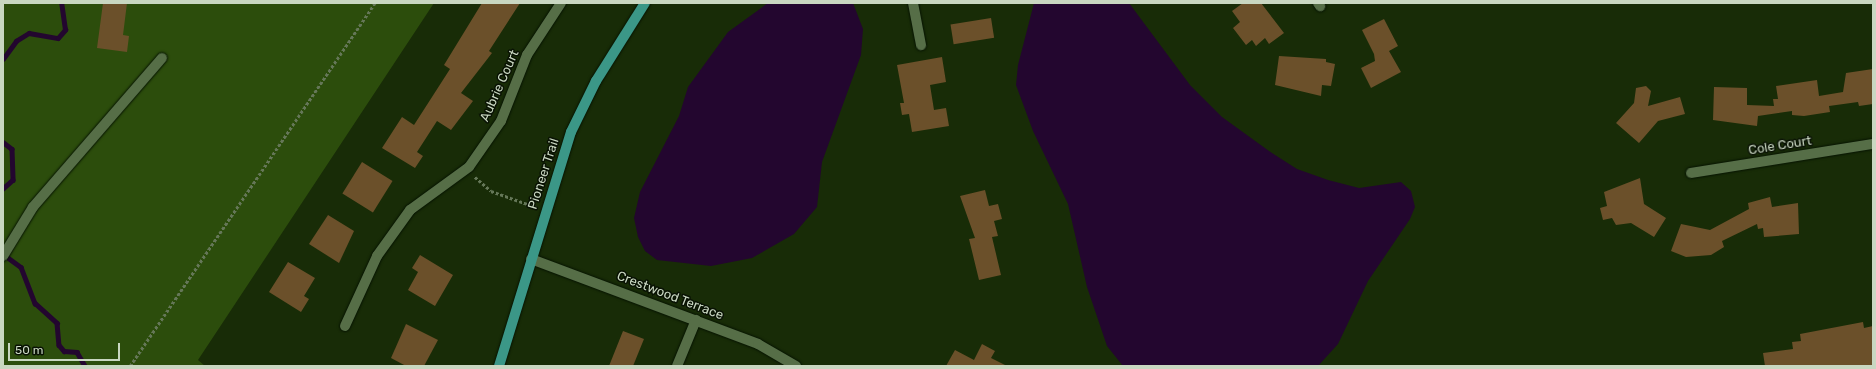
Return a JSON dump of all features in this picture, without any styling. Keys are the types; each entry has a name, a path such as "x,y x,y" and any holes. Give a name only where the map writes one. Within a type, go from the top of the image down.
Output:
{"main road":[{"name":"Pioneer Trail","path":"499,366 571,132 596,81 645,3"}],"street":[{"name":"Aubrie Court","path":"346,326 377,256 410,210 465,170 501,122 527,55 561,3"},
{"path":"912,3 921,45"},
{"path":"3,256 33,207 162,58"},
{"name":"Cole Court","path":"1691,173 1873,144"},
{"name":"Crestwood Terrace","path":"531,258 758,344 796,366"},
{"path":"677,366 696,320"}],"path":[{"path":"130,366 375,3"},
{"path":"465,170 491,191 546,211"}],"green space":[{"path":"3,3 434,3 198,360 205,366 3,366"}],"shaded area":[{"path":"768,3 853,3 863,29 861,55 822,162 817,207 794,234 752,258 711,266 657,260 645,251 638,237 634,218 640,192 679,116 688,87 728,32"},
{"path":"1034,3 1129,3 1190,85 1222,117 1269,151 1297,169 1328,180 1359,188 1401,182 1411,191 1415,207 1410,219 1368,281 1338,344 1318,366 1123,366 1107,346 1087,287 1068,204 1033,131 1016,85 1018,65"}],"building":[{"path":"103,3 127,3 123,35 129,36 127,52 97,48"},
{"path":"482,3 520,3 489,51 492,53 461,93 473,101 451,130 437,121 417,152 423,156 415,168 382,148 402,117 414,125 450,69 444,65"},
{"path":"1243,3 1261,3 1284,33 1269,44 1265,38 1256,46 1252,40 1246,45 1233,28 1240,22 1232,11"},
{"path":"991,18 994,38 954,44 951,24"},
{"path":"1384,19 1398,46 1389,51 1401,72 1371,88 1361,68 1375,61 1374,54 1362,30"},
{"path":"1279,56 1326,59 1326,62 1335,64 1331,86 1322,85 1321,96 1275,85"},
{"path":"942,57 946,82 930,85 934,110 946,108 949,126 912,132 909,114 902,115 900,103 904,103 897,65"},
{"path":"1873,69 1873,104 1859,106 1858,102 1829,106 1830,112 1804,116 1792,115 1792,111 1758,116 1757,126 1713,120 1714,87 1747,88 1747,105 1774,106 1773,99 1778,99 1776,86 1817,80 1819,96 1843,92 1846,73"},
{"path":"1646,86 1651,91 1648,106 1680,97 1685,114 1658,121 1639,143 1616,123 1634,103 1636,88"},
{"path":"362,162 393,181 373,212 342,193"},
{"path":"1640,178 1644,204 1666,218 1654,237 1631,223 1616,225 1612,218 1603,220 1600,208 1607,206 1604,192"},
{"path":"985,190 989,206 998,204 1002,219 994,221 998,236 992,237 1001,275 979,280 969,239 975,238 960,196"},
{"path":"1770,197 1772,207 1798,203 1799,234 1764,237 1763,228 1758,229 1757,224 1722,241 1724,247 1711,255 1686,257 1671,251 1681,224 1710,230 1749,209 1748,203"},
{"path":"328,215 354,231 339,263 309,244"},
{"path":"420,255 453,275 435,306 408,290 418,272 412,268"},
{"path":"288,262 315,278 304,296 309,299 301,312 269,292"},
{"path":"1863,322 1864,328 1873,326 1873,366 1765,366 1763,353 1793,349 1792,342 1801,341 1800,334"},
{"path":"406,324 438,340 424,366 406,366 391,358"},
{"path":"623,331 644,339 633,366 609,366"},
{"path":"982,344 995,351 991,358 1007,366 946,366 955,350 974,360"}],"waterway":[{"path":"3,59 16,41 29,33 58,38 65,30 61,3"},
{"path":"3,142 12,149 13,180 3,189"},
{"path":"3,254 21,267 35,303 57,323 59,345 64,351 77,352 85,366"}]}
